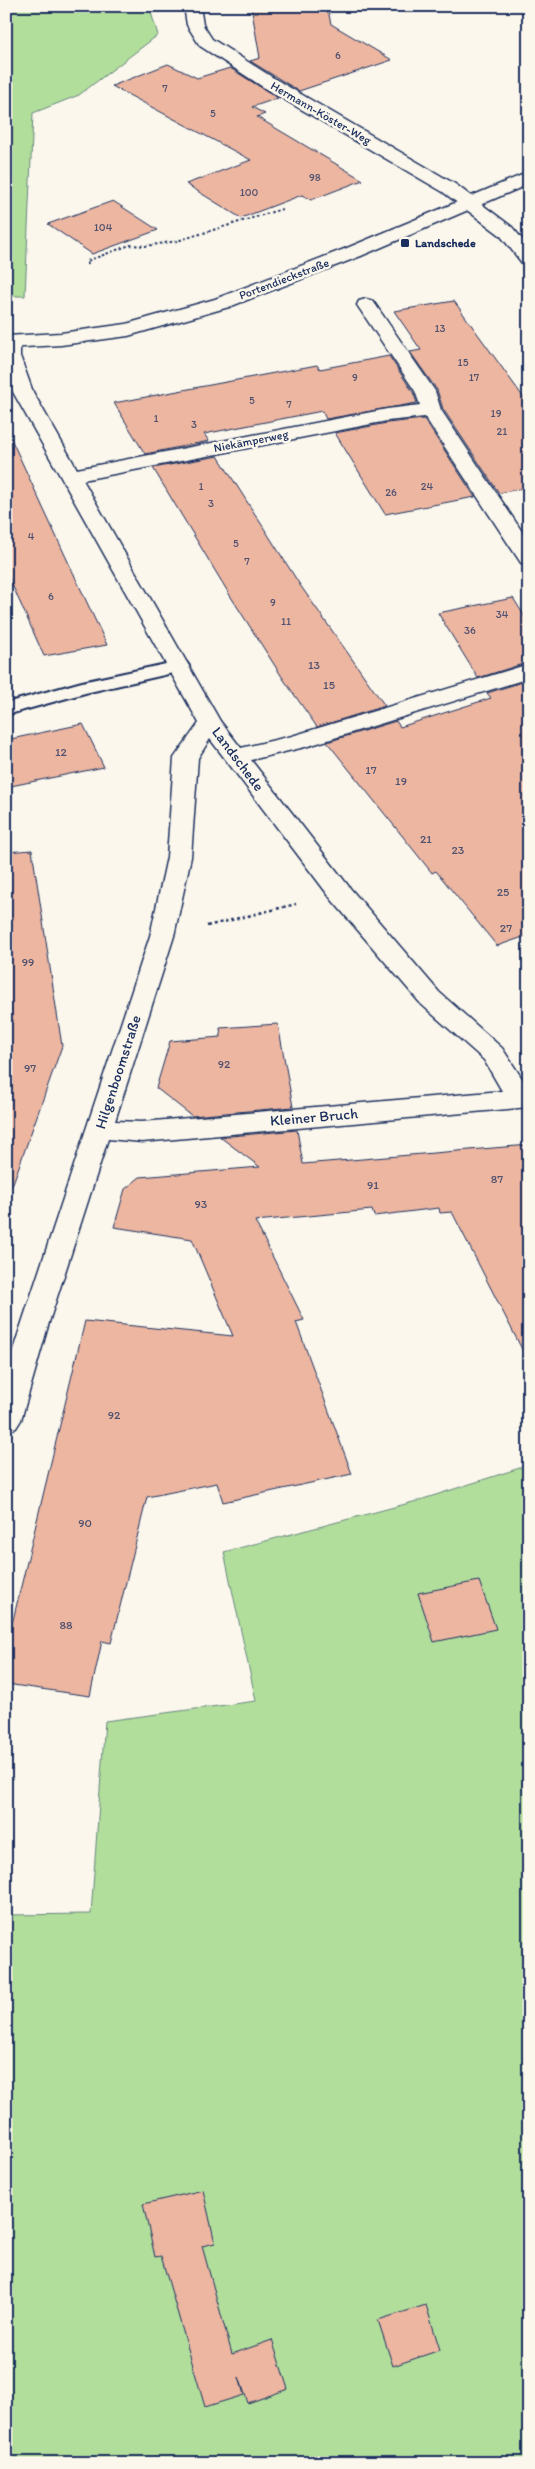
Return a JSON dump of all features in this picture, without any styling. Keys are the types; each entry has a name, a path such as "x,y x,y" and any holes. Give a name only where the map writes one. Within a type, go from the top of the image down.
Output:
{"street":[{"name":"Hermann-Köster-Weg","path":"192,6 195,25 206,42 269,83 449,188 506,231 529,259"},
{"name":"Portendieckstraße","path":"15,341 61,339 128,330 222,303 297,276 470,204 529,177"},
{"path":"366,306 425,391 431,410 529,558"},
{"name":"Landschede","path":"15,341 10,356 11,377 23,392 180,666 210,723 341,894 430,998 493,1054 525,1098"},
{"name":"Niekämperweg","path":"71,476 377,417 431,410"},
{"path":"237,756 297,742 529,671"},
{"name":"Hilgenboomstraße","path":"6,1420 36,1319 162,936 179,857 186,758 210,723"},
{"name":"Kleiner Bruch","path":"100,1129 142,1132 525,1098"}],"lane":[{"path":"6,709 82,688 180,666"}],"path":[{"path":"88,265 87,261 130,245 146,246 177,240 282,210"},
{"path":"162,936 341,894"}],"green space":[{"path":"6,6 149,6 158,35 79,95 33,113 25,296 6,296"},
{"path":"529,1465 529,2463 6,2463 6,1915 91,1914 105,1721 256,1701 224,1552 417,1501"}],"building":[{"path":"251,6 327,6 331,24 392,60 299,91 250,61 260,58"},
{"path":"168,64 197,78 230,68 278,98 252,107 265,114 257,117 363,180 311,200 302,195 241,218 186,184 251,160 112,86"},
{"path":"113,201 158,230 92,254 48,224"},
{"path":"454,301 529,405 529,487 499,493 443,409 437,390 410,352 421,350 394,311"},
{"path":"389,356 413,392 417,403 326,419 322,411 204,434 209,441 145,454 114,403 317,365 320,369"},
{"path":"424,419 475,497 385,514 335,433 387,423"},
{"path":"6,428 107,645 44,656 6,571"},
{"path":"218,456 300,585 385,706 317,727 284,680 153,468"},
{"path":"513,598 529,623 529,662 478,678 438,613"},
{"path":"529,680 529,935 497,946 436,871 432,873 327,742 396,721 400,727 491,698 487,693"},
{"path":"83,724 104,767 6,787 6,740"},
{"path":"32,850 62,1046 12,1186 6,1185 6,852"},
{"path":"278,1024 293,1107 192,1116 156,1088 170,1041 221,1037 220,1028"},
{"path":"297,1130 303,1164 529,1145 529,1363 452,1212 440,1213 439,1208 374,1216 372,1210 255,1221 304,1320 296,1322 352,1474 223,1502 217,1483 147,1497 111,1643 102,1641 90,1696 6,1684 6,1649 85,1321 233,1336 192,1239 114,1227 125,1189 140,1177 260,1167 220,1137"},
{"path":"479,1581 496,1629 434,1642 418,1593"},
{"path":"203,2190 215,2243 202,2246 232,2354 272,2340 288,2389 248,2403 239,2377 244,2395 205,2407 161,2256 155,2257 143,2204"},
{"path":"426,2305 440,2350 393,2366 378,2320"}],"place":[{"name":"Landschede","path":"405,243"}]}
